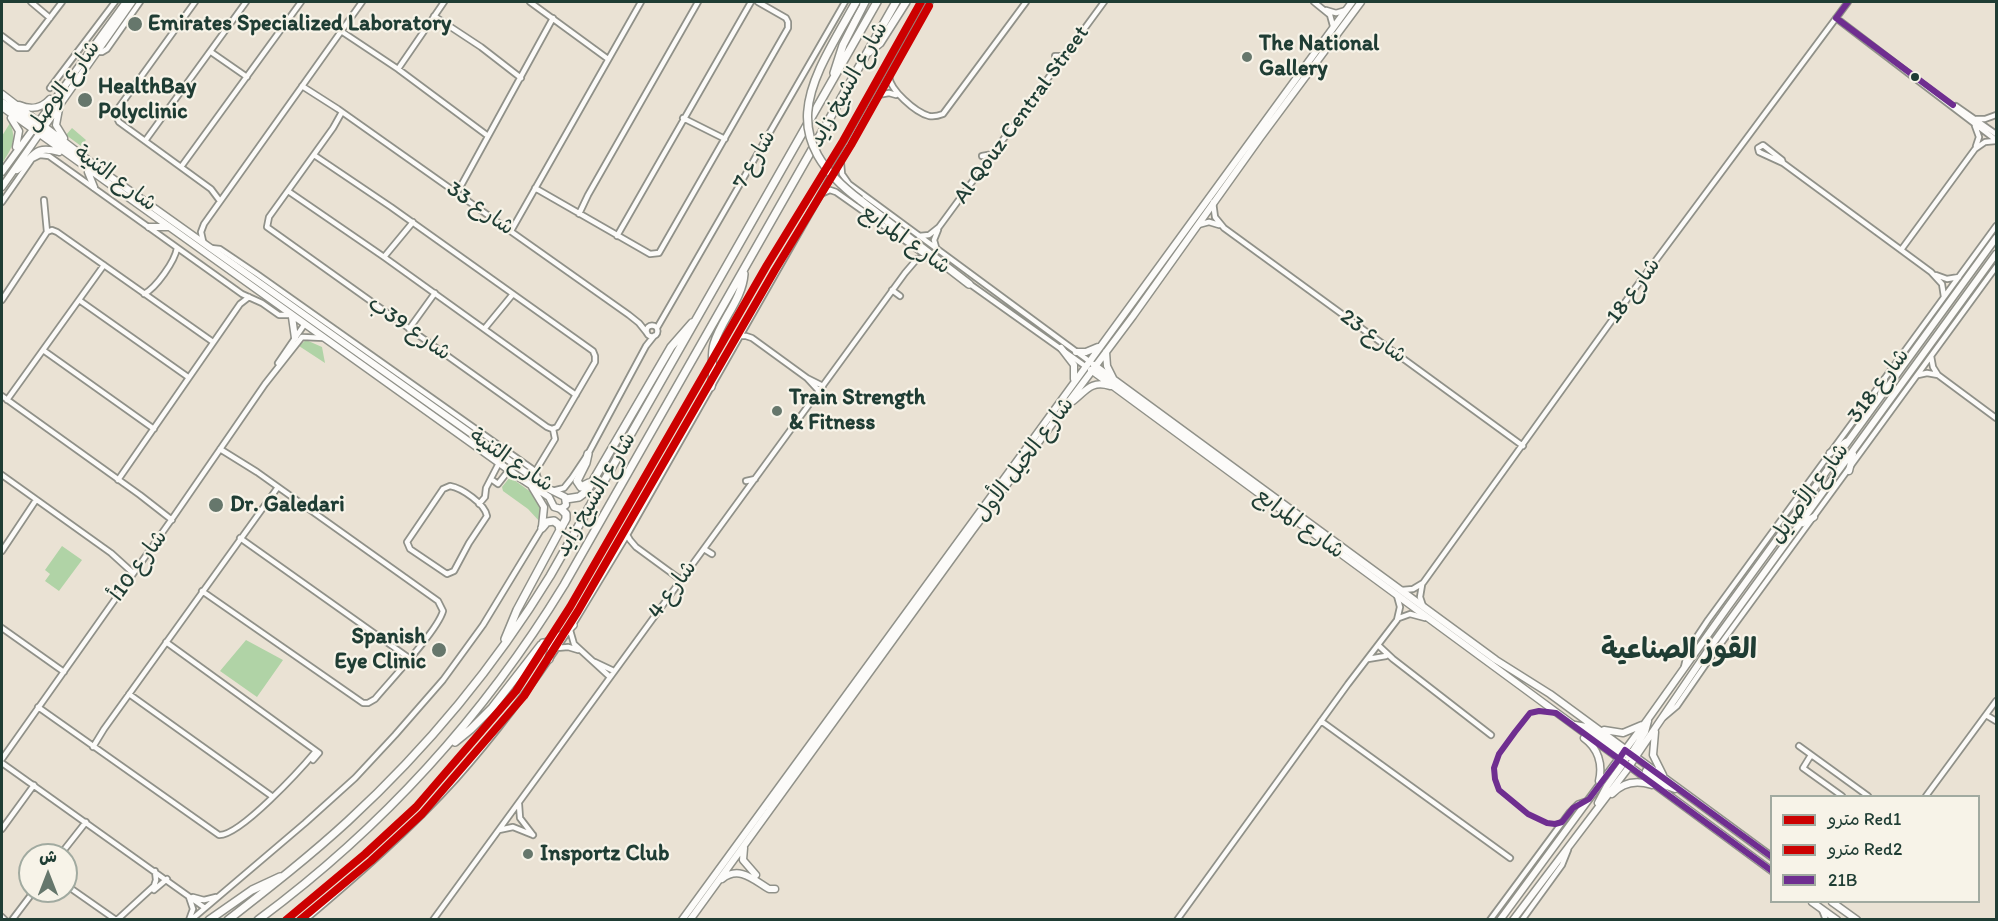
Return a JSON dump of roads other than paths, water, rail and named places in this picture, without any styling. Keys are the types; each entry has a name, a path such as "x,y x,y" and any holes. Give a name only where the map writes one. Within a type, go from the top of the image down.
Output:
{"highway":[{"path":"856,2 817,72 810,92 808,113 812,141 821,161 839,183 969,284"},
{"path":"832,81 840,52 865,2"},
{"name":"شارع الشيخ زايد","path":"228,920 348,821 403,767 454,709 504,644 550,576 877,2"},
{"name":"شارع الشيخ زايد","path":"258,920 312,878 408,789 450,744 507,670 553,603 896,2"},
{"path":"867,53 880,44 906,2"},
{"path":"711,387 714,372 712,356 714,343 742,288 745,270"},
{"path":"566,499 584,494 675,342 696,320"},
{"path":"588,454 578,483 581,487 585,486 594,476"},
{"path":"504,644 517,610 566,518 561,508"},
{"path":"542,528 547,522 554,521 559,525 560,532"},
{"path":"450,744 466,733 492,708 543,643 564,634 571,627"},
{"path":"543,643 552,648 549,659"},
{"path":"210,920 259,886 285,875"}],"main road":[{"name":"شارع الوصل","path":"2,172 13,156 64,99 126,2"},
{"name":"شارع الوصل","path":"2,186 14,170 61,89 132,2"},
{"name":"شارع الخيل الأول","path":"682,920 1352,2"},
{"name":"شارع الخيل الأول","path":"690,920 1361,2"},
{"path":"2,186 10,170 66,90 77,70"},
{"path":"10,100 25,107 37,108 44,105 61,89"},
{"name":"شارع الثنية","path":"2,94 10,100 38,129 65,154 88,171 216,260 509,471 549,497 554,507 561,508 566,505 563,495 552,491 438,411 74,149 38,129 2,109"},
{"path":"64,99 57,113 56,125 59,133 71,143 74,149"},
{"path":"2,102 38,129 105,172"},
{"path":"2,109 15,122 19,130 13,156"},
{"path":"14,170 20,168 31,155 39,150 65,154"},
{"path":"88,171 94,188"},
{"path":"149,227 168,227"},
{"name":"شارع الأصايل","path":"1514,920 1597,809 1647,721 1684,667 1996,238"},
{"name":"شارع الأصايل","path":"1500,920 1597,788 1664,717 1711,646 1996,254"},
{"path":"216,260 233,269 235,266"},
{"path":"291,316 295,338"},
{"path":"304,325 309,322 339,343 347,345"},
{"path":"1076,352 1086,352 1102,345"},
{"path":"1061,348 1074,365 1074,381"},
{"path":"1106,352 1107,366 1115,381"},
{"name":"شارع المرابع","path":"1087,364 1115,381 1574,726 1667,781 1770,855"},
{"name":"شارع المرابع","path":"1094,368 1116,388 1397,592 1424,607 1593,725 1660,789 1770,870"},
{"path":"1903,383 1916,376"},
{"path":"1880,397 1884,380"},
{"path":"398,381 408,381"},
{"path":"1067,405 1092,385 1102,384 1116,388"},
{"path":"434,400 438,411"},
{"path":"1830,453 1849,440"},
{"path":"1849,471 1854,450"},
{"path":"530,484 543,504 542,528"},
{"path":"1799,525 1814,517"},
{"path":"1593,725 1608,732 1619,733 1630,731 1647,721"},
{"path":"1574,726 1598,755 1601,773 1597,788"},
{"path":"1655,729 1653,755 1657,767 1667,781"},
{"path":"1627,758 1664,785 1678,789"},
{"path":"1597,809 1616,789 1628,783 1644,783 1660,789"},
{"path":"745,843 743,860 756,875"},
{"path":"714,885 728,874 740,873 769,889 775,889"},
{"path":"1813,903 1837,920"},
{"path":"1833,903 1857,920"}],"street":[{"path":"31,2 51,16"},
{"path":"2,36 15,46 24,49 30,45 62,2"},
{"path":"51,88 115,2"},
{"path":"88,38 95,49 101,53 107,49 140,2"},
{"path":"195,2 117,110 116,116 117,121 211,189 220,201"},
{"path":"147,142 246,2"},
{"path":"183,168 301,2"},
{"path":"204,243 201,232 204,224 362,2"},
{"path":"397,68 444,2"},
{"path":"530,2 609,58"},
{"path":"510,230 641,2"},
{"path":"578,213 698,2"},
{"path":"616,235 749,2"},
{"path":"535,190 650,254 657,254 662,250 788,28 786,18 758,2"},
{"name":"شارع 7","path":"657,328 844,2"},
{"path":"305,920 371,863 442,794 508,715 557,648 622,545 930,2"},
{"path":"890,73 891,85 901,97 927,115 938,116 945,112 1026,2"},
{"name":"Al Qouz Central Street","path":"919,236 929,236 939,227 1104,2"},
{"path":"1314,2 1332,19 1332,29"},
{"name":"شارع 18","path":"1423,583 1586,356 1848,2"},
{"path":"1323,9 1333,12 1346,10"},
{"path":"435,15 522,76"},
{"path":"1836,18 1996,134"},
{"path":"455,191 555,19"},
{"path":"342,30 489,134"},
{"path":"212,50 248,76"},
{"path":"1055,56 1065,56"},
{"name":"شارع 33","path":"303,84 639,323 647,334"},
{"path":"875,99 886,93 901,97"},
{"path":"344,113 289,190 577,394"},
{"path":"1974,120 1996,115"},
{"path":"684,117 724,141"},
{"path":"1974,120 1996,141"},
{"path":"1974,120 1978,134 1975,149"},
{"path":"1901,250 1975,149 1985,142 1996,141"},
{"path":"1783,163 1761,154 1758,150 1759,146 1765,145 1783,163 1930,272 1942,284 1945,293 1944,300"},
{"path":"314,154 512,293 591,350 596,356 595,362 560,423 553,429 555,439 535,472"},
{"path":"982,156 993,154"},
{"path":"2,202 30,160 40,155 51,157 242,294 262,303 279,315 291,316"},
{"name":"شارع المرابع","path":"841,160 842,174 849,184 1076,352 1087,364"},
{"path":"838,193 840,184 849,184"},
{"path":"211,189 226,193"},
{"name":"شارع 39ب","path":"289,190 269,217 267,224 270,230 547,427 553,429"},
{"name":"شارع المرابع","path":"820,195 830,190 838,193 928,257 1087,364"},
{"path":"2,300 50,231 44,200"},
{"path":"1214,202 1215,217 1224,228"},
{"path":"386,258 411,221"},
{"name":"شارع 23","path":"1198,225 1212,222 1224,228 1523,446"},
{"path":"187,231 197,229 204,224"},
{"name":"شارع 318","path":"1684,667 1688,650 1702,628 1996,226"},
{"name":"Al Qouz Central Street","path":"939,227 934,240 939,251"},
{"path":"50,231 104,265 213,342"},
{"path":"912,246 915,252 914,262"},
{"path":"144,294 152,289 175,257 177,248"},
{"path":"211,248 220,249 408,381 535,472 539,482"},
{"path":"175,257 184,252"},
{"path":"914,262 928,257"},
{"name":"شارع 4","path":"433,920 914,262"},
{"path":"7,400 104,265"},
{"path":"1664,717 1681,701 1996,267"},
{"path":"1930,272 1947,279 1955,279 1962,274"},
{"path":"150,298 152,289"},
{"path":"892,290 900,296"},
{"path":"486,329 512,293"},
{"path":"240,304 242,294"},
{"path":"410,329 436,294"},
{"path":"118,480 240,304 249,297"},
{"path":"79,300 188,377"},
{"name":"شارع 7","path":"650,325 663,316"},
{"name":"شارع 33","path":"639,323 650,325"},
{"path":"747,324 747,331 752,338"},
{"name":"شارع 10أ","path":"2,761 173,518 304,325"},
{"path":"552,491 566,487 588,454 646,346 657,332 657,328 650,325 646,329 646,346"},
{"path":"647,334 654,336"},
{"path":"740,336 752,338 821,388"},
{"name":"شارع 10أ","path":"274,371 302,337 325,339"},
{"path":"43,350 154,429"},
{"path":"1931,355 1933,367 1938,375 1996,418"},
{"path":"1916,376 1927,373 1938,375"},
{"path":"2,396 173,518"},
{"path":"203,590 359,701 368,703 375,699 441,617 442,608 438,601 222,447"},
{"path":"478,503 485,496 484,492 499,463"},
{"path":"491,479 498,484 509,471"},
{"path":"2,476 134,571"},
{"path":"746,482 755,479"},
{"path":"92,746 277,486"},
{"path":"446,487 456,487 478,503 487,511 487,518 469,543 453,572 444,572 409,548 408,539 446,487"},
{"path":"2,549 38,501"},
{"path":"190,920 300,828 355,778 433,692 484,623 542,528"},
{"path":"627,535 636,547 681,580"},
{"path":"239,539 408,659"},
{"path":"622,545 636,547"},
{"path":"704,549 712,554"},
{"path":"1397,620 1400,608 1397,592 1413,589 1423,583"},
{"path":"1423,583 1420,594 1424,607"},
{"path":"1177,920 1397,620 1405,615 1415,614 1434,622"},
{"path":"571,627 573,642 581,652"},
{"path":"2,628 64,672"},
{"path":"1385,636 1387,655"},
{"path":"38,708 214,833 227,834 271,799 318,752 165,644"},
{"path":"557,648 570,647 581,652 610,677"},
{"path":"1376,647 1491,735"},
{"path":"1366,660 1387,655"},
{"path":"594,662 614,671"},
{"path":"128,695 259,788 271,799"},
{"path":"1927,795 1996,701"},
{"path":"1988,712 1996,716"},
{"path":"1988,712 1996,721"},
{"path":"1321,721 1510,858"},
{"path":"1799,746 1867,795"},
{"path":"1811,755 1803,768 1841,795"},
{"path":"2,761 206,908"},
{"path":"2,829 33,784"},
{"path":"1843,795 1851,784"},
{"path":"1490,920 1570,812 1578,804 1587,801"},
{"path":"497,832 513,827 533,835 520,818 519,802"},
{"path":"69,843 84,821"},
{"path":"1522,920 1562,865 1568,847"},
{"path":"140,900 154,886 155,871"},
{"path":"78,894 116,920 167,879"},
{"path":"188,894 199,900 207,900 230,888"},
{"path":"188,894 193,909 190,920"},
{"path":"14,920 26,903"},
{"path":"93,905 110,920"},
{"path":"1820,908 1826,920"},
{"path":"2,917 5,920"}],"metro line":[{"name":"Red1","path":"286,920 365,854 416,807 516,691 570,607 767,265 843,141 921,2"},
{"name":"Red2","path":"300,920 371,861 422,814 524,696 578,611 775,270 851,145 929,6"}],"place":[{"name":"Emirates Specialized Laboratory","path":"135,24"},
{"name":"The National Gallery","path":"1247,57"},
{"name":"HealthBay Polyclinic","path":"85,100"},
{"name":"Train Strength & Fitness","path":"777,411"},
{"name":"Dr. Galedari","path":"216,505"},
{"name":"Spanish Eye Clinic","path":"439,650"},
{"name":"Insportz Club","path":"528,854"}],"district":[{"name":"القوز الصناعية","path":"1679,651"}]}
